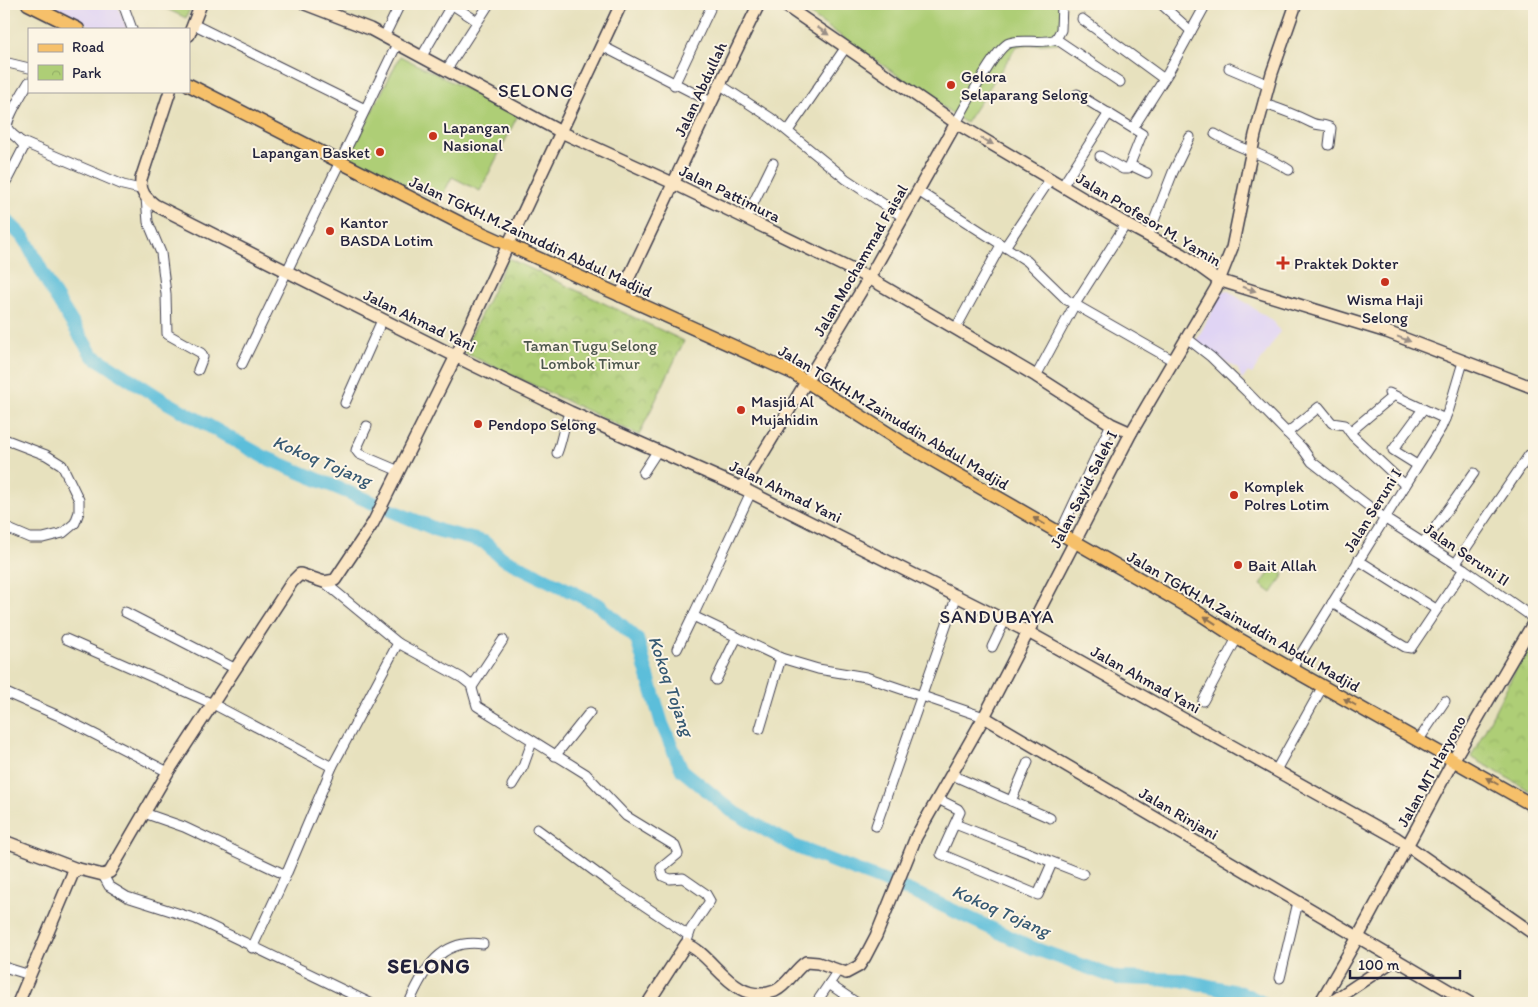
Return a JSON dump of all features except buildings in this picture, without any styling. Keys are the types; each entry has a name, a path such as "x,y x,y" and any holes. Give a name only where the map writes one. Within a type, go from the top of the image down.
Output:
{"main road":[{"path":"28,4 59,24 74,28"},
{"name":"Jalan TGKH.M.Zainuddin Abdul Madjid","path":"190,86 506,245 752,353 808,381 908,446 1075,541 1237,638 1418,741 1454,759 1534,806"}],"street":[{"path":"123,4 132,28"},
{"path":"201,4 191,30 366,109"},
{"name":"Jalan Pattimura","path":"305,4 384,37 448,69 561,132 675,184 869,278 1036,376 1111,424 1130,433"},
{"path":"384,37 400,4"},
{"path":"422,56 452,4 477,21"},
{"path":"448,69 489,4"},
{"path":"4,841 77,869 103,875 110,872 168,772 298,575 330,582 339,575 373,523 456,356 506,245 622,4"},
{"name":"Jalan Abdullah","path":"620,296 675,184 719,84 759,4"},
{"name":"Jalan Profesor M. Yamin","path":"783,4 956,123 1052,178 1126,224 1182,254 1218,280 1387,332 1534,388"},
{"path":"1056,39 1061,30 1062,4"},
{"path":"1161,4 1191,31"},
{"path":"1133,128 1164,79 1206,4"},
{"name":"Jalan Sayid Saleh I","path":"837,972 851,972 859,966 871,948 896,881 916,837 984,717 1114,469 1130,433 1216,288 1232,248 1255,135 1269,85 1296,4"},
{"path":"674,85 710,9"},
{"path":"1082,19 1164,79"},
{"path":"956,123 991,64 1005,45 1012,42 1056,39 1120,82"},
{"path":"242,364 397,44"},
{"path":"602,46 674,85 711,102"},
{"path":"788,131 846,46"},
{"path":"4,62 28,68"},
{"path":"1229,68 1269,85"},
{"path":"7,180 24,149 20,141 9,130 8,122 28,84"},
{"path":"719,84 788,131 846,179 903,217"},
{"path":"170,92 140,179 148,222 158,243 162,260 166,294 165,330 171,338 201,353 203,357 198,370"},
{"path":"1077,94 1133,128 1142,136 1128,169 1123,169 1100,156"},
{"path":"1264,104 1302,117 1315,124 1328,126 1331,128 1329,145"},
{"path":"1063,185 1109,113"},
{"name":"Jalan Mochammad Faisal","path":"747,490 956,123"},
{"path":"1215,134 1231,144 1252,151 1289,170"},
{"path":"1148,236 1173,172 1190,137"},
{"path":"20,141 143,193"},
{"path":"746,218 773,163"},
{"path":"1130,165 1147,173"},
{"path":"956,328 1003,246 1052,178"},
{"path":"918,191 1027,261 1060,295 1174,361"},
{"name":"Jalan Ahmad Yani","path":"143,193 165,211 382,320 570,412 747,490 1028,632 1408,846 1534,934"},
{"path":"1036,376 1075,304 1126,224"},
{"path":"345,404 382,320"},
{"name":"Jalan Seruni II","path":"1188,338 1211,357 1302,448 1312,462 1384,518 1456,563 1533,619"},
{"name":"Jalan Seruni I","path":"1292,668 1446,419 1463,362"},
{"path":"1350,432 1391,395 1446,419"},
{"path":"1287,434 1319,407 1332,423 1345,425 1404,485"},
{"path":"1418,465 1393,450 1423,409"},
{"path":"557,453 564,437 564,423 570,412"},
{"path":"1060,533 1111,424"},
{"path":"367,426 356,450 359,454 397,475"},
{"path":"4,439 46,455 62,465 79,500 79,512 75,523 63,533 43,538 30,538 4,527"},
{"path":"643,473 658,450"},
{"path":"1456,563 1529,455"},
{"path":"1424,543 1474,473"},
{"path":"676,649 693,616 747,490"},
{"path":"1358,560 1436,609"},
{"path":"1332,603 1408,648 1413,646 1464,569"},
{"path":"324,582 398,643 462,678 472,688 476,706 591,778 626,816 675,846 678,854 661,868 663,876 670,880 683,878 706,894 710,901 648,1003"},
{"path":"876,826 957,595"},
{"path":"124,612 236,669"},
{"path":"693,616 782,658 824,670 866,677 984,717"},
{"name":"Jalan MT Haryono","path":"1320,1003 1533,619"},
{"path":"992,647 1005,620"},
{"path":"716,680 737,637"},
{"path":"1203,701 1237,638"},
{"path":"66,639 213,704 332,767"},
{"path":"472,688 503,640"},
{"path":"252,948 286,875 332,767 398,643"},
{"path":"760,729 782,658"},
{"path":"1276,770 1323,686"},
{"path":"4,692 59,716 168,772"},
{"path":"1418,741 1445,701"},
{"path":"555,756 590,712"},
{"name":"Jalan Rinjani","path":"984,717 1470,1003"},
{"path":"512,785 523,767 532,742"},
{"path":"1011,801 1028,762"},
{"path":"952,775 1050,818"},
{"path":"938,799 958,809 959,816 941,854 1038,895 1052,863"},
{"path":"144,813 179,824 286,875"},
{"path":"955,824 1083,874"},
{"path":"537,830 687,940 733,987 762,997 776,991 806,962 818,963 837,972 816,1003"},
{"path":"18,1003 71,878 77,869"},
{"path":"103,875 109,886 127,897 160,909 184,914 370,1003"},
{"path":"1280,978 1298,902"},
{"path":"409,1003 427,970 443,952 460,943 483,944"},
{"path":"1330,1003 1396,959"},
{"path":"4,967 30,975"},
{"path":"829,984 857,1003"}],"shaded area":[{"path":"48,4 117,4 127,28 94,28"},
{"path":"1227,290 1274,322 1280,332 1252,374 1248,372 1242,380 1238,369 1195,343 1223,291"}],"green space":[{"path":"156,4 192,4 186,18"},
{"name":"Gelora Selaparang Selong","path":"795,4 1062,4 1058,43 1017,46 966,123"},
{"name":"Lapangan Nasional","path":"400,56 518,115 480,191 452,177 439,202 349,157"},
{"name":"Taman Tugu Selong Lombok Timur","path":"508,258 684,341 639,435 463,352"},
{"path":"1273,567 1284,574 1272,593 1261,585"},
{"path":"1534,634 1534,793 1471,757"}],"waterway":[{"name":"Kokoq Tojang","path":"4,218 25,239 51,289 92,355 161,399 264,457 440,531 484,542 502,558 599,605 637,639 662,724 682,770 732,811 794,846 922,896 1033,948 1117,978 1181,980 1242,993 1263,1003"}],"place":[{"name":"Gelora Selaparang Selong","path":"951,85"},
{"name":"Lapangan Nasional","path":"433,136"},
{"name":"Lapangan Basket","path":"380,152"},
{"name":"Kantor BASDA Lotim","path":"330,231"},
{"name":"Praktek Dokter","path":"1283,263"},
{"name":"Wisma Haji Selong","path":"1385,282"},
{"name":"Masjid Al Mujahidin","path":"741,410"},
{"name":"Pendopo Selong","path":"478,424"},
{"name":"Komplek Polres Lotim","path":"1234,495"},
{"name":"Bait Allah","path":"1238,565"}],"district":[{"name":"SELONG","path":"536,90"},
{"name":"SANDUBAYA","path":"997,616"},
{"name":"SELONG","path":"429,966"}]}
